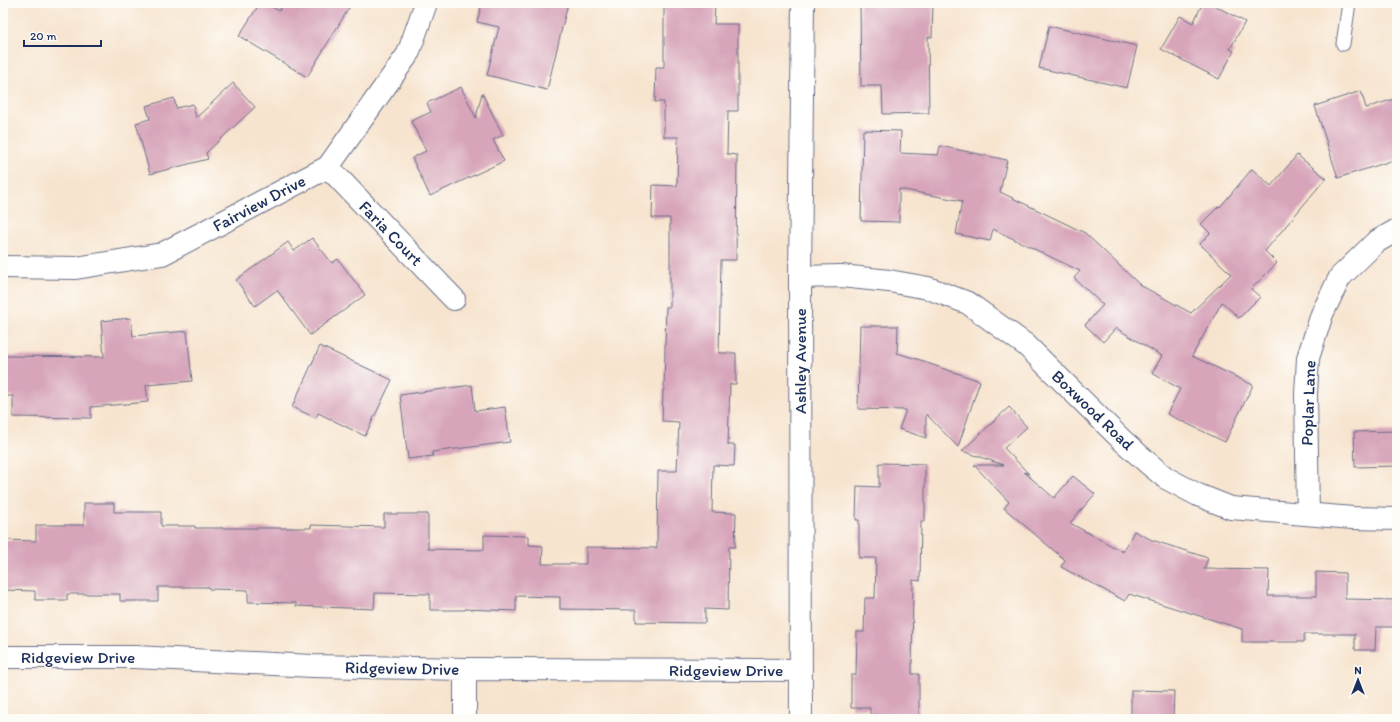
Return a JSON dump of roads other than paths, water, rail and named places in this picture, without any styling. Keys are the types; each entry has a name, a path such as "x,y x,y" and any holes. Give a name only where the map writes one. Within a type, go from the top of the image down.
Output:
{"street":[{"name":"Fairview Drive","path":"3,267 76,268 162,254 328,167 408,54 426,3"},
{"name":"Ashley Avenue","path":"801,719 800,277 802,3"},
{"name":"Faria Court","path":"328,167 454,299"},
{"name":"Poplar Lane","path":"1308,514 1306,394 1308,358 1322,314 1340,277 1376,242 1397,230"},
{"name":"Boxwood Road","path":"800,277 842,276 889,281 928,288 968,303 1026,345 1123,441 1166,478 1198,495 1231,508 1353,518 1397,519"},
{"name":"Ridgeview Drive","path":"3,657 135,657 312,666 465,669 801,670"},
{"path":"465,669 465,719"}],"lane":[{"path":"1343,44 1349,3"}]}
